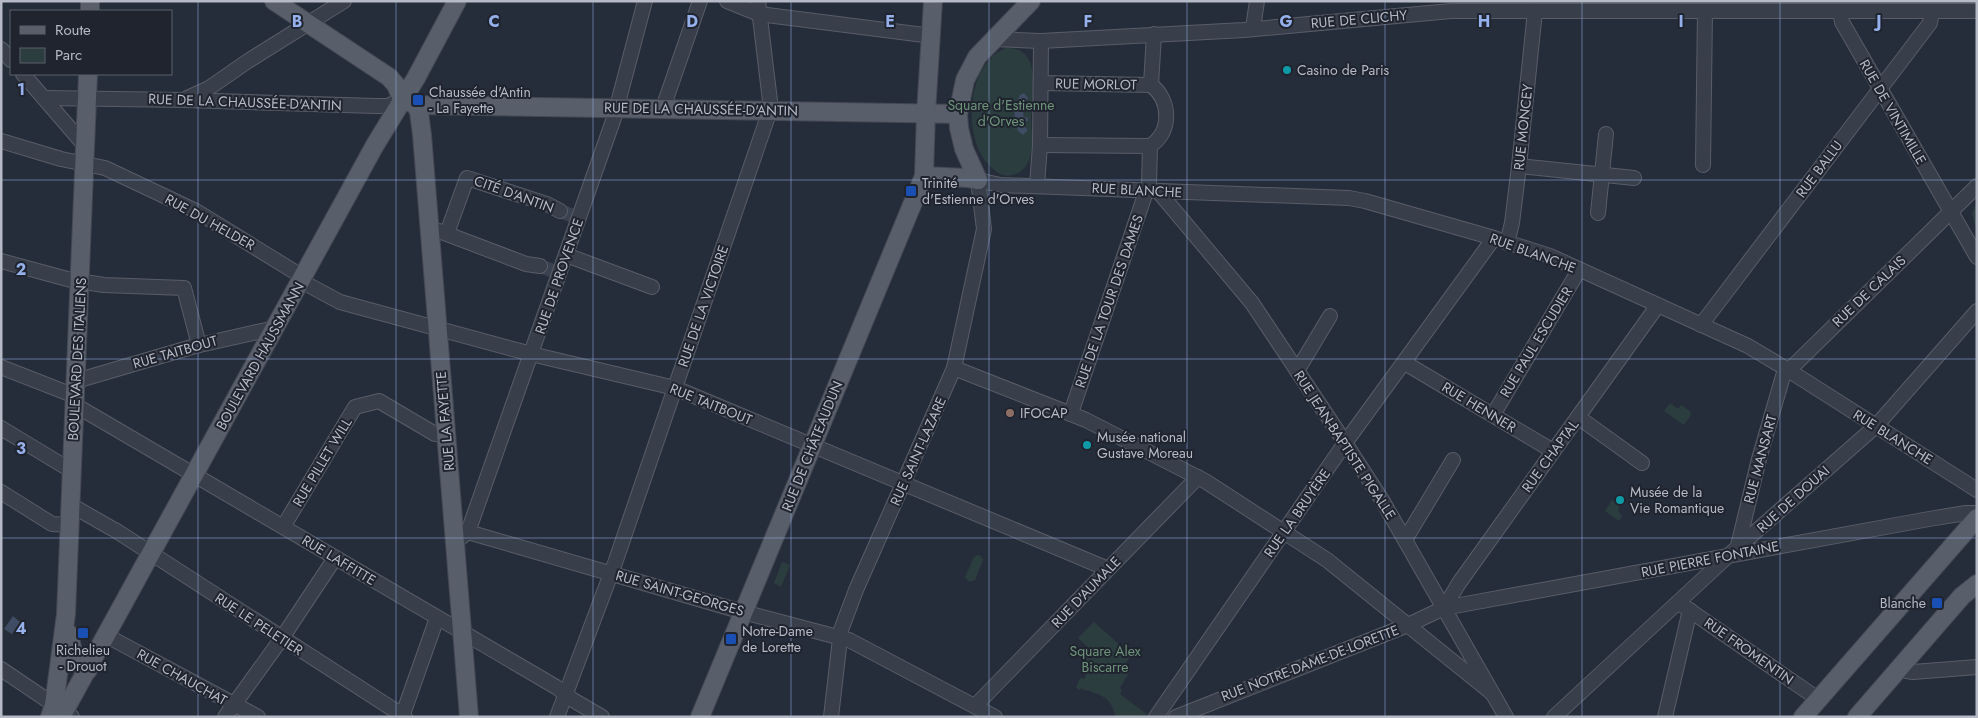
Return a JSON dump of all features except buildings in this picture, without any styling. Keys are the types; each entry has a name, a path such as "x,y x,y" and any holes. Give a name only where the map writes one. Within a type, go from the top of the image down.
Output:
{"main road":[{"path":"274,1 308,23"},
{"name":"BOULEVARD HAUSSMANN","path":"60,713 78,687 107,636 302,279 409,102 416,78 457,1"},
{"path":"934,1 926,113 924,176 978,180"},
{"path":"978,180 964,149 958,114 969,70 977,57 1031,1"},
{"name":"RUE LA FAYETTE","path":"308,23 389,77 409,102 421,126 469,717"},
{"name":"BOULEVARD DES ITALIENS","path":"60,713 71,505 88,75"},
{"name":"RUE DE LA CHAUSSÉE-D'ANTIN","path":"409,102 958,114"},
{"name":"RUE DE CHÂTEAUDUN","path":"700,717 924,176"},
{"path":"1803,717 1977,518"},
{"path":"1857,717 1962,596 1977,584"},
{"name":"BOULEVARD DES ITALIENS","path":"66,619 74,661 88,670"},
{"path":"62,648 63,674 78,687"}],"street":[{"name":"RUE DE PROVENCE","path":"468,532 531,354 551,270 566,255 570,215 614,118 644,1"},
{"path":"663,108 700,1"},
{"path":"727,1 758,8 932,36"},
{"path":"1253,28 1257,1"},
{"path":"1391,16 1393,1"},
{"path":"184,100 209,88 340,4"},
{"name":"RUE DE CLICHY","path":"994,39 1041,41 1253,28 1507,6 1536,11 1642,6 1704,11 1763,6 1840,11 1977,11"},
{"name":"RUE DE LA VICTOIRE","path":"557,717 675,388 769,110 770,100 758,8"},
{"name":"RUE MONCEY","path":"1500,241 1512,223 1536,11"},
{"path":"1704,11 1704,165"},
{"name":"RUE DE VINTIMILLE","path":"1840,11 1842,22 1977,257"},
{"name":"RUE BALLU","path":"1701,325 1930,23 1932,11"},
{"path":"1040,145 1150,146 1160,138 1166,119 1165,103 1162,96 1151,85 1154,34"},
{"path":"1037,186 1040,145 1041,41"},
{"path":"1,49 10,59"},
{"path":"24,75 44,98 85,155"},
{"name":"RUE MORLOT","path":"1040,83 1151,85"},
{"name":"RUE DE LA CHAUSSÉE-D'ANTIN","path":"44,98 376,106 409,102"},
{"path":"1598,213 1606,134"},
{"name":"RUE DU HELDER","path":"1,141 61,159 85,155 105,168 196,210 302,279"},
{"name":"RUE DE LA TOUR DES DAMES","path":"1071,413 1152,191 1149,183 1150,146"},
{"path":"1519,166 1634,178"},
{"name":"CITÉ D'ANTIN","path":"447,233 467,178 547,204 570,215"},
{"name":"RUE BLANCHE","path":"978,180 1000,185 1349,198 1365,201 1550,256 1757,351 1977,490"},
{"name":"RUE SAINT-LAZARE","path":"831,717 841,630 856,590 954,368 984,229 978,180"},
{"name":"RUE DE CALAIS","path":"1788,370 1977,186"},
{"name":"RUE JEAN-BAPTISTE PIGALLE","path":"1152,191 1252,303 1345,443 1405,540 1506,717"},
{"path":"428,228 447,233 526,264 551,270"},
{"name":"RUE LA BRUYÈRE","path":"1156,717 1345,443 1500,241"},
{"path":"566,255 652,287"},
{"path":"1,261 62,279 80,282 104,285 184,288 199,345"},
{"name":"RUE PAUL ESCUDIER","path":"1493,415 1579,270"},
{"name":"RUE TAITBOUT","path":"302,279 340,302 531,354 675,388 1108,570"},
{"name":"RUE CHAPTAL","path":"1444,608 1553,451 1658,305"},
{"name":"RUE DE DOUAI","path":"1554,717 1685,606 1733,553 1876,426 1977,311"},
{"path":"1297,371 1330,316"},
{"name":"RUE TAITBOUT","path":"75,394 199,345 275,328"},
{"name":"RUE HENNER","path":"1405,363 1553,451"},
{"name":"RUE LAFFITTE","path":"1,367 75,394 195,475 556,687 565,695 602,717"},
{"path":"954,368 1071,413 1198,477 1285,531 1327,560 1492,693"},
{"name":"RUE MANSART","path":"1733,553 1782,376 1788,370"},
{"name":"RUE PILLET WILL","path":"283,527 355,407 379,401 435,434 445,434"},
{"path":"1578,417 1642,464"},
{"path":"1,428 72,471"},
{"path":"1405,540 1453,460"},
{"name":"RUE D'AUMALE","path":"975,706 1198,477"},
{"path":"2,495 52,524 70,525"},
{"name":"RUE LE PELETIER","path":"71,505 113,529 403,716"},
{"name":"RUE PIERRE FONTAINE","path":"1444,608 1733,553 1929,519 1977,513"},
{"path":"454,543 468,532"},
{"name":"RUE SAINT-GEORGES","path":"468,532 743,612 849,640 995,717"},
{"path":"225,717 282,638 336,558"},
{"path":"1665,717 1685,606"},
{"name":"RUE FROMENTIN","path":"1685,606 1818,699"},
{"name":"RUE NOTRE-DAME-DE-LORETTE","path":"1180,716 1245,688 1408,625 1444,608"},
{"path":"403,716 436,618"},
{"name":"RUE CHAUCHAT","path":"107,636 258,717"},
{"path":"1901,666 1907,671 1913,672 1977,667"},
{"path":"1,669 60,713"},
{"path":"1168,700 1171,710 1180,716"}],"green space":[{"name":"Square d'Estienne d'Orves","path":"1006,48 1018,50 1026,56 1031,65 1033,77 1031,152 1026,166 1020,172 1009,176 1002,175 994,170 980,153 972,120 972,102 976,84 983,69 993,56"},
{"path":"1977,203 1977,233 1972,213"},
{"path":"1670,403 1678,409 1681,405 1690,411 1691,415 1684,425 1664,411"},
{"path":"1612,500 1620,505 1618,511 1622,516 1619,521 1605,511"},
{"path":"977,555 981,556 983,560 975,580 969,582 965,577 974,557"},
{"path":"782,562 790,565 781,587 774,583"},
{"name":"Square Alex Biscarre","path":"1094,622 1131,655 1126,663 1131,669 1120,688 1122,690 1120,694 1149,716 1116,717 1112,705 1106,699 1088,690 1076,688 1080,678 1085,679 1087,668 1083,667 1088,647 1078,638"}],"water":[{"path":"1024,93 1028,98 1024,105 1028,107 1028,110 1024,111 1023,114 1024,117 1028,118 1028,121 1024,122 1023,125 1028,130 1023,135 1018,131 1014,113 1020,95"},
{"path":"13,616 20,622 12,634 4,629"}],"tunnel":[{"path":"560,211 573,216"},
{"path":"540,266 553,271"}],"place":[{"name":"Casino de Paris","path":"1287,70"},
{"name":"Chaussée d'Antin - La Fayette","path":"418,100"},
{"name":"Trinité d'Estienne d'Orves","path":"911,191"},
{"name":"IFOCAP","path":"1010,413"},
{"name":"Musée national Gustave Moreau","path":"1087,445"},
{"name":"Musée de la Vie Romantique","path":"1620,500"},
{"name":"Blanche","path":"1937,603"},
{"name":"Richelieu - Drouot","path":"83,633"},
{"name":"Notre-Dame de Lorette","path":"731,639"}]}
